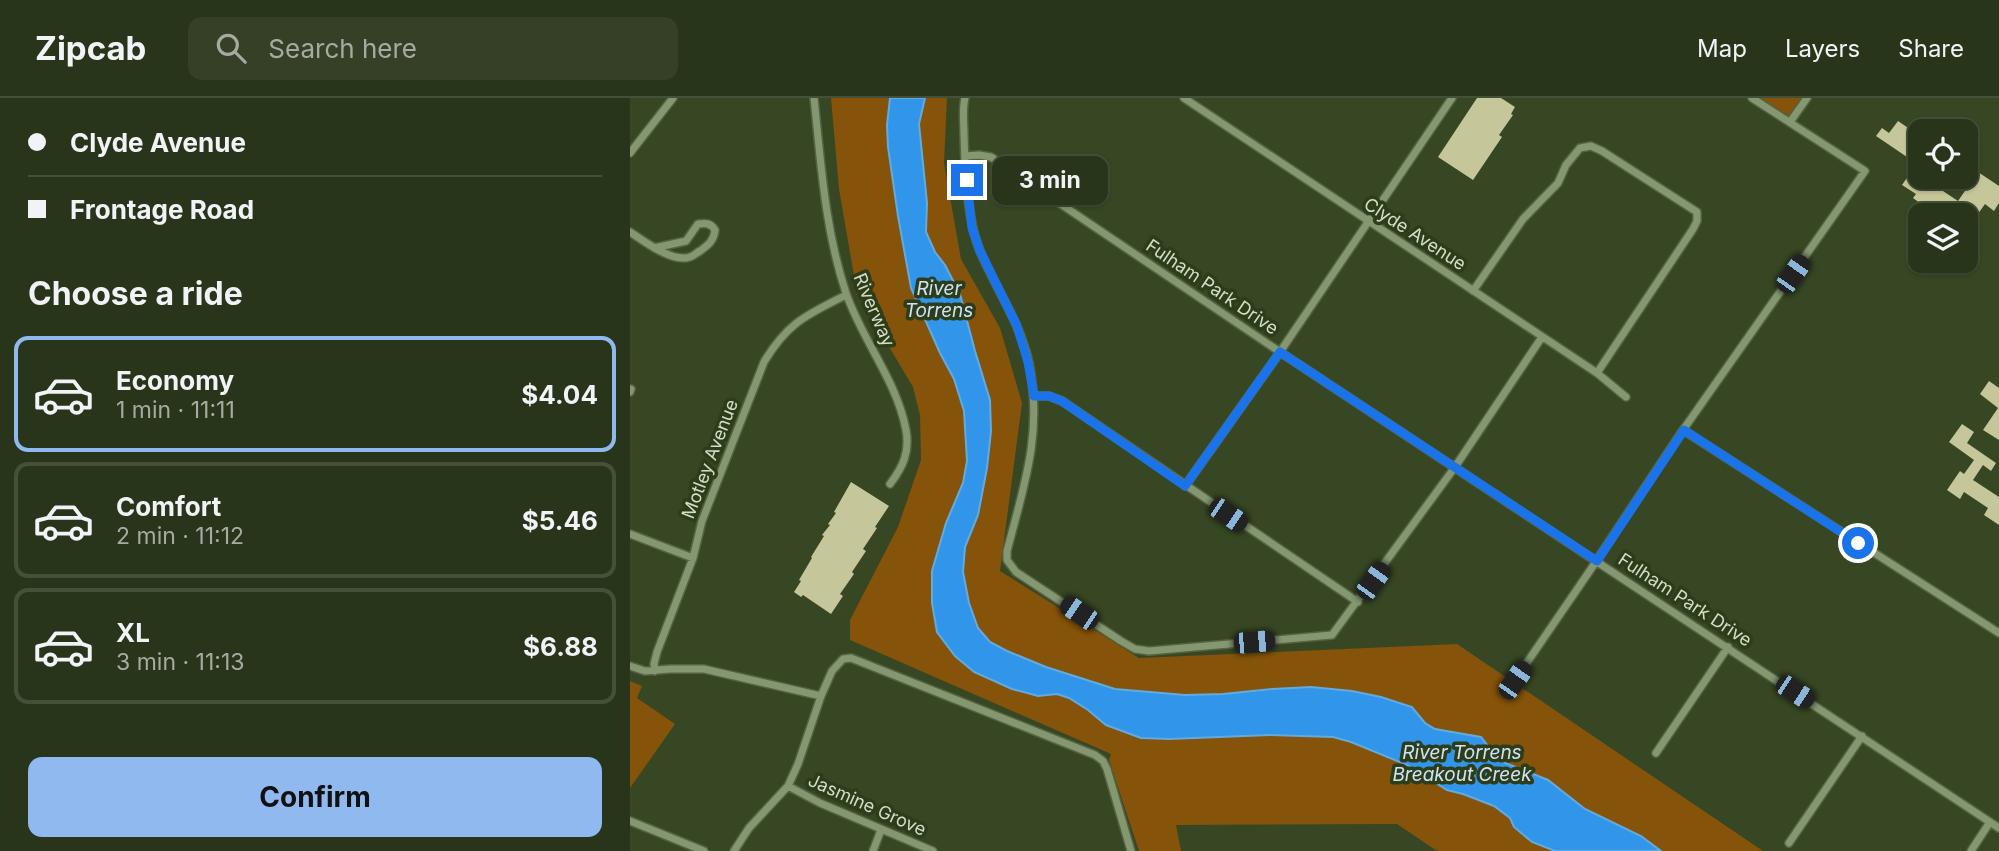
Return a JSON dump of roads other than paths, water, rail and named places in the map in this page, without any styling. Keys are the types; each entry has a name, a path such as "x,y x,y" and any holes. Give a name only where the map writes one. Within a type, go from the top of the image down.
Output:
{"street":[{"path":"630,153 673,98"},
{"name":"Riverway","path":"814,98 827,219 846,295 901,411 906,432 906,458 890,484"},
{"path":"965,98 965,156 972,228 980,251 1017,326 1028,362 1034,396 1035,424 1030,464 1007,560 1016,572 1135,649 1149,651 1332,635 1455,467 1542,337"},
{"name":"Clyde Avenue","path":"1184,98 1597,373 1626,397"},
{"path":"1185,486 1369,223 1452,98"},
{"path":"1515,680 1684,430 1865,171 1752,98"},
{"path":"1790,122 1807,98"},
{"path":"1473,291 1523,219 1558,183 1566,165 1580,148 1591,146 1602,151 1697,212 1693,229 1597,373"},
{"name":"Fulham Park Drive","path":"965,156 991,157 1280,352 1999,828"},
{"path":"630,232 654,248 663,253 690,257 711,243 715,230 712,225 698,224 686,241 654,248"},
{"name":"Motley Avenue","path":"656,671 654,664 657,653 693,558 702,522 764,362 792,325 846,295"},
{"path":"1034,396 1049,396 1062,401 1358,602"},
{"path":"1684,430 1999,634"},
{"path":"630,534 693,558"},
{"path":"1656,753 1728,648"},
{"path":"734,851 749,828 789,786 832,671 843,659 851,658 1096,755 1107,769 1131,851"},
{"path":"630,666 645,671 704,669 821,696"},
{"path":"1789,843 1861,736"},
{"name":"Jasmine Grove","path":"789,786 820,803 933,851"},
{"path":"630,821 704,851"},
{"path":"1970,851 1990,822"},
{"path":"873,851 881,830"}],"water":[{"path":"890,98 925,98 919,124 927,203 926,232 960,294 990,400 991,431 987,468 978,515 965,547 963,572 969,603 978,628 990,642 1046,667 1115,689 1185,695 1311,687 1381,697 1412,707 1425,723 1435,729 1481,737 1503,762 1548,780 1585,809 1641,836 1661,851 1555,851 1532,842 1514,827 1510,818 1494,806 1447,790 1407,765 1333,737 1270,735 1141,738 1106,725 1069,698 1057,694 1038,696 1012,689 974,672 955,656 937,632 932,603 932,571 946,523 963,483 967,461 964,411 954,379 911,288 888,147"}],"water label":[{"name":"River Torrens","path":"939,299"},
{"name":"River Torrens Breakout Creek","path":"1462,763"}]}
